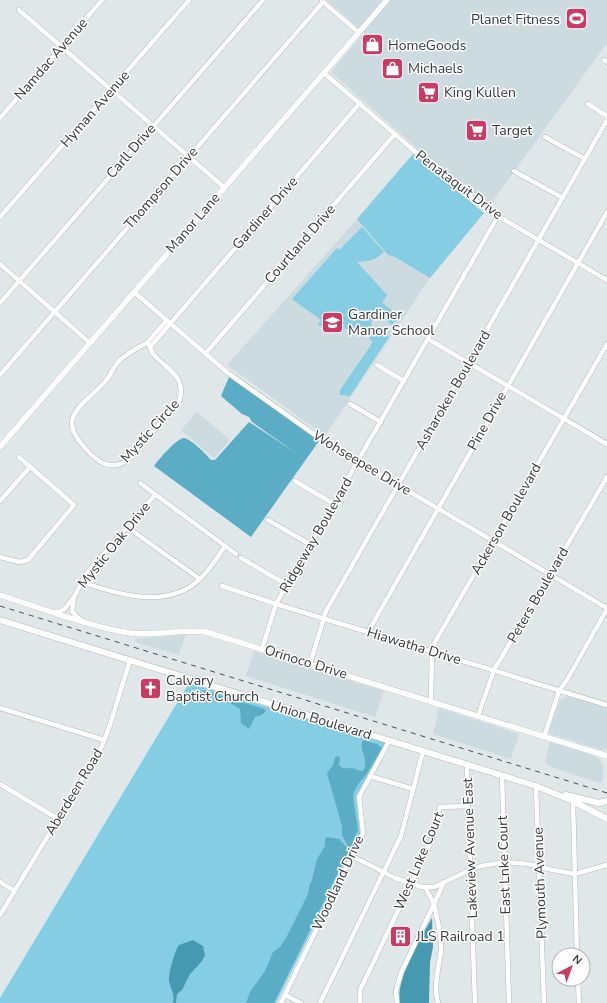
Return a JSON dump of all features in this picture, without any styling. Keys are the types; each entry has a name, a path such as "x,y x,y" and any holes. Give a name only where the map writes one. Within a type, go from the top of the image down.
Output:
{"main road":[{"name":"Union Boulevard","path":"0,620 536,786 573,801 607,819"},
{"path":"544,789 599,803 607,801"}],"street":[{"name":"Namdac Avenue","path":"0,118 102,0"},
{"name":"Hyman Avenue","path":"0,217 189,0"},
{"name":"Carll Drive","path":"0,303 263,0"},
{"name":"Manor Lane","path":"0,447 387,0"},
{"path":"322,1 358,32"},
{"name":"Thompson Drive","path":"0,374 322,1"},
{"path":"19,10 225,188"},
{"name":"Penataquit Drive","path":"324,73 480,204 607,280"},
{"name":"Gardiner Drive","path":"168,321 360,104"},
{"path":"588,104 607,116"},
{"name":"Asharoken Boulevard","path":"310,664 326,611 607,120"},
{"name":"Courtland Drive","path":"205,354 395,134"},
{"path":"545,137 585,159"},
{"path":"514,171 563,198"},
{"name":"Pine Drive","path":"368,632 507,385 607,212"},
{"name":"Ridgeway Boulevard","path":"262,649 276,604 359,462 498,216"},
{"path":"0,264 90,343"},
{"name":"Wohseepee Drive","path":"134,292 228,373 321,439 607,609"},
{"name":"Mystic Circle","path":"149,344 153,354 176,375 180,381 182,395 179,402 128,460 121,465 106,464 100,461 76,437 72,423 74,415 78,408 108,378 119,361 141,346 149,344 168,321"},
{"path":"428,339 607,444"},
{"name":"Ackerson Boulevard","path":"431,701 432,651 435,642 607,344"},
{"path":"377,365 404,381"},
{"path":"350,404 381,422"},
{"path":"0,557 19,562 28,560 74,505 19,457"},
{"path":"0,501 30,467"},
{"name":"Peters Boulevard","path":"478,716 494,670 607,477"},
{"path":"295,481 334,504"},
{"path":"140,483 236,554"},
{"name":"Mystic Oak Drive","path":"54,612 61,612 66,609 86,574 155,495"},
{"path":"268,520 311,545"},
{"path":"127,527 200,579"},
{"path":"82,582 135,597 152,598 168,596 182,590 200,579 211,567 225,546"},
{"path":"241,558 287,585"},
{"name":"Hiawatha Drive","path":"222,586 276,604 607,705"},
{"name":"Orinoco Drive","path":"0,595 85,622 131,633 194,630 206,632 607,756"},
{"name":"Mystic Oak Drive","path":"74,597 73,613 85,622"},
{"path":"544,737 558,691 567,680 607,609"},
{"name":"Aberdeen Road","path":"0,915 104,740 130,660"},
{"path":"0,708 104,740"},
{"name":"Woodland Drive","path":"281,1003 363,833 359,797 389,741"},
{"path":"320,1003 401,836 423,751"},
{"name":"Lakeview Avenue East","path":"467,765 475,1003"},
{"path":"370,776 413,789"},
{"name":"East Lnke Court","path":"502,776 509,1003"},
{"path":"0,784 58,819"},
{"name":"Plymouth Avenue","path":"536,786 544,1003"},
{"path":"573,801 577,947"},
{"name":"West Lnke Court","path":"360,1003 360,990 432,839 440,807 468,806"},
{"path":"352,856 411,884 425,887 434,887 481,866 504,862 540,866 575,874 607,864"},
{"path":"0,882 15,891"},
{"path":"396,1003 396,991 399,977 444,882"},
{"path":"425,887 434,904 440,931 441,950 436,979 438,1003"},
{"path":"578,987 579,1003"},
{"path":"285,995 301,1003"}],"shaded area":[{"path":"327,0 607,0 607,43 490,205 418,149 331,72 364,33"},
{"path":"413,154 484,213 430,278 395,257 388,255 357,219"},
{"name":"Gardiner Manor School","path":"357,219 388,255 395,257 430,278 325,436 227,365"},
{"path":"362,227 384,252 372,260 357,262 387,295 382,303 400,316 392,325 378,314 371,322 372,327 375,329 380,328 389,337 350,396 340,395 340,390 373,342 369,338 371,335 358,327 353,333 345,328 342,332 339,330 341,326 344,327 325,314 323,317 326,320 328,317 331,319 329,323 326,321 322,327 318,324 321,320 292,299 337,248 339,250"},
{"path":"229,377 319,441 251,537 154,466 177,441 184,438 195,444 211,460 215,460 249,422 296,453 252,422 249,417 242,414 221,396"},
{"path":"197,412 230,440 214,458 181,430"},
{"path":"186,634 179,655 135,642 136,639"},
{"path":"254,651 384,691 375,717 246,676"},
{"path":"189,683 387,743 356,796 360,833 276,1003 0,1003 0,998"},
{"path":"202,690 264,709 266,711 262,715 255,717 249,729 241,723 240,709 214,696 204,693"},
{"path":"567,696 607,708 607,749 601,750 550,734 549,731 560,700"},
{"path":"439,708 519,734 511,759 433,734"},
{"path":"363,740 377,744 382,748 354,792 353,797 358,831 350,847 342,835 342,826 327,773 333,765 335,757 338,756 340,758 339,765 342,768 352,768 363,771 365,767 365,759 362,747"},
{"path":"550,741 598,757 603,764 603,782 600,783 548,766 545,762"},
{"path":"327,837 339,839 347,848 348,852 274,1003 246,1003 250,992 265,971 273,952 280,947 286,938 308,894 317,859 325,846 325,840"},
{"path":"432,918 433,947 430,962 429,1003 400,1003 399,994 405,971"},
{"path":"193,940 203,946 205,955 202,961 190,974 182,990 177,994 176,1003 173,1003 173,994 169,978 174,957 179,945"}],"railway":[{"path":"0,606 607,793"}],"place":[{"name":"Planet Fitness","path":"576,19"},
{"name":"HomeGoods","path":"373,45"},
{"name":"Michaels","path":"393,68"},
{"name":"King Kullen","path":"428,92"},
{"name":"Target","path":"476,130"},
{"name":"Gardiner Manor School","path":"333,322"},
{"name":"Calvary Baptist Church","path":"151,688"},
{"name":"JLS Railroad 1","path":"400,936"}]}
